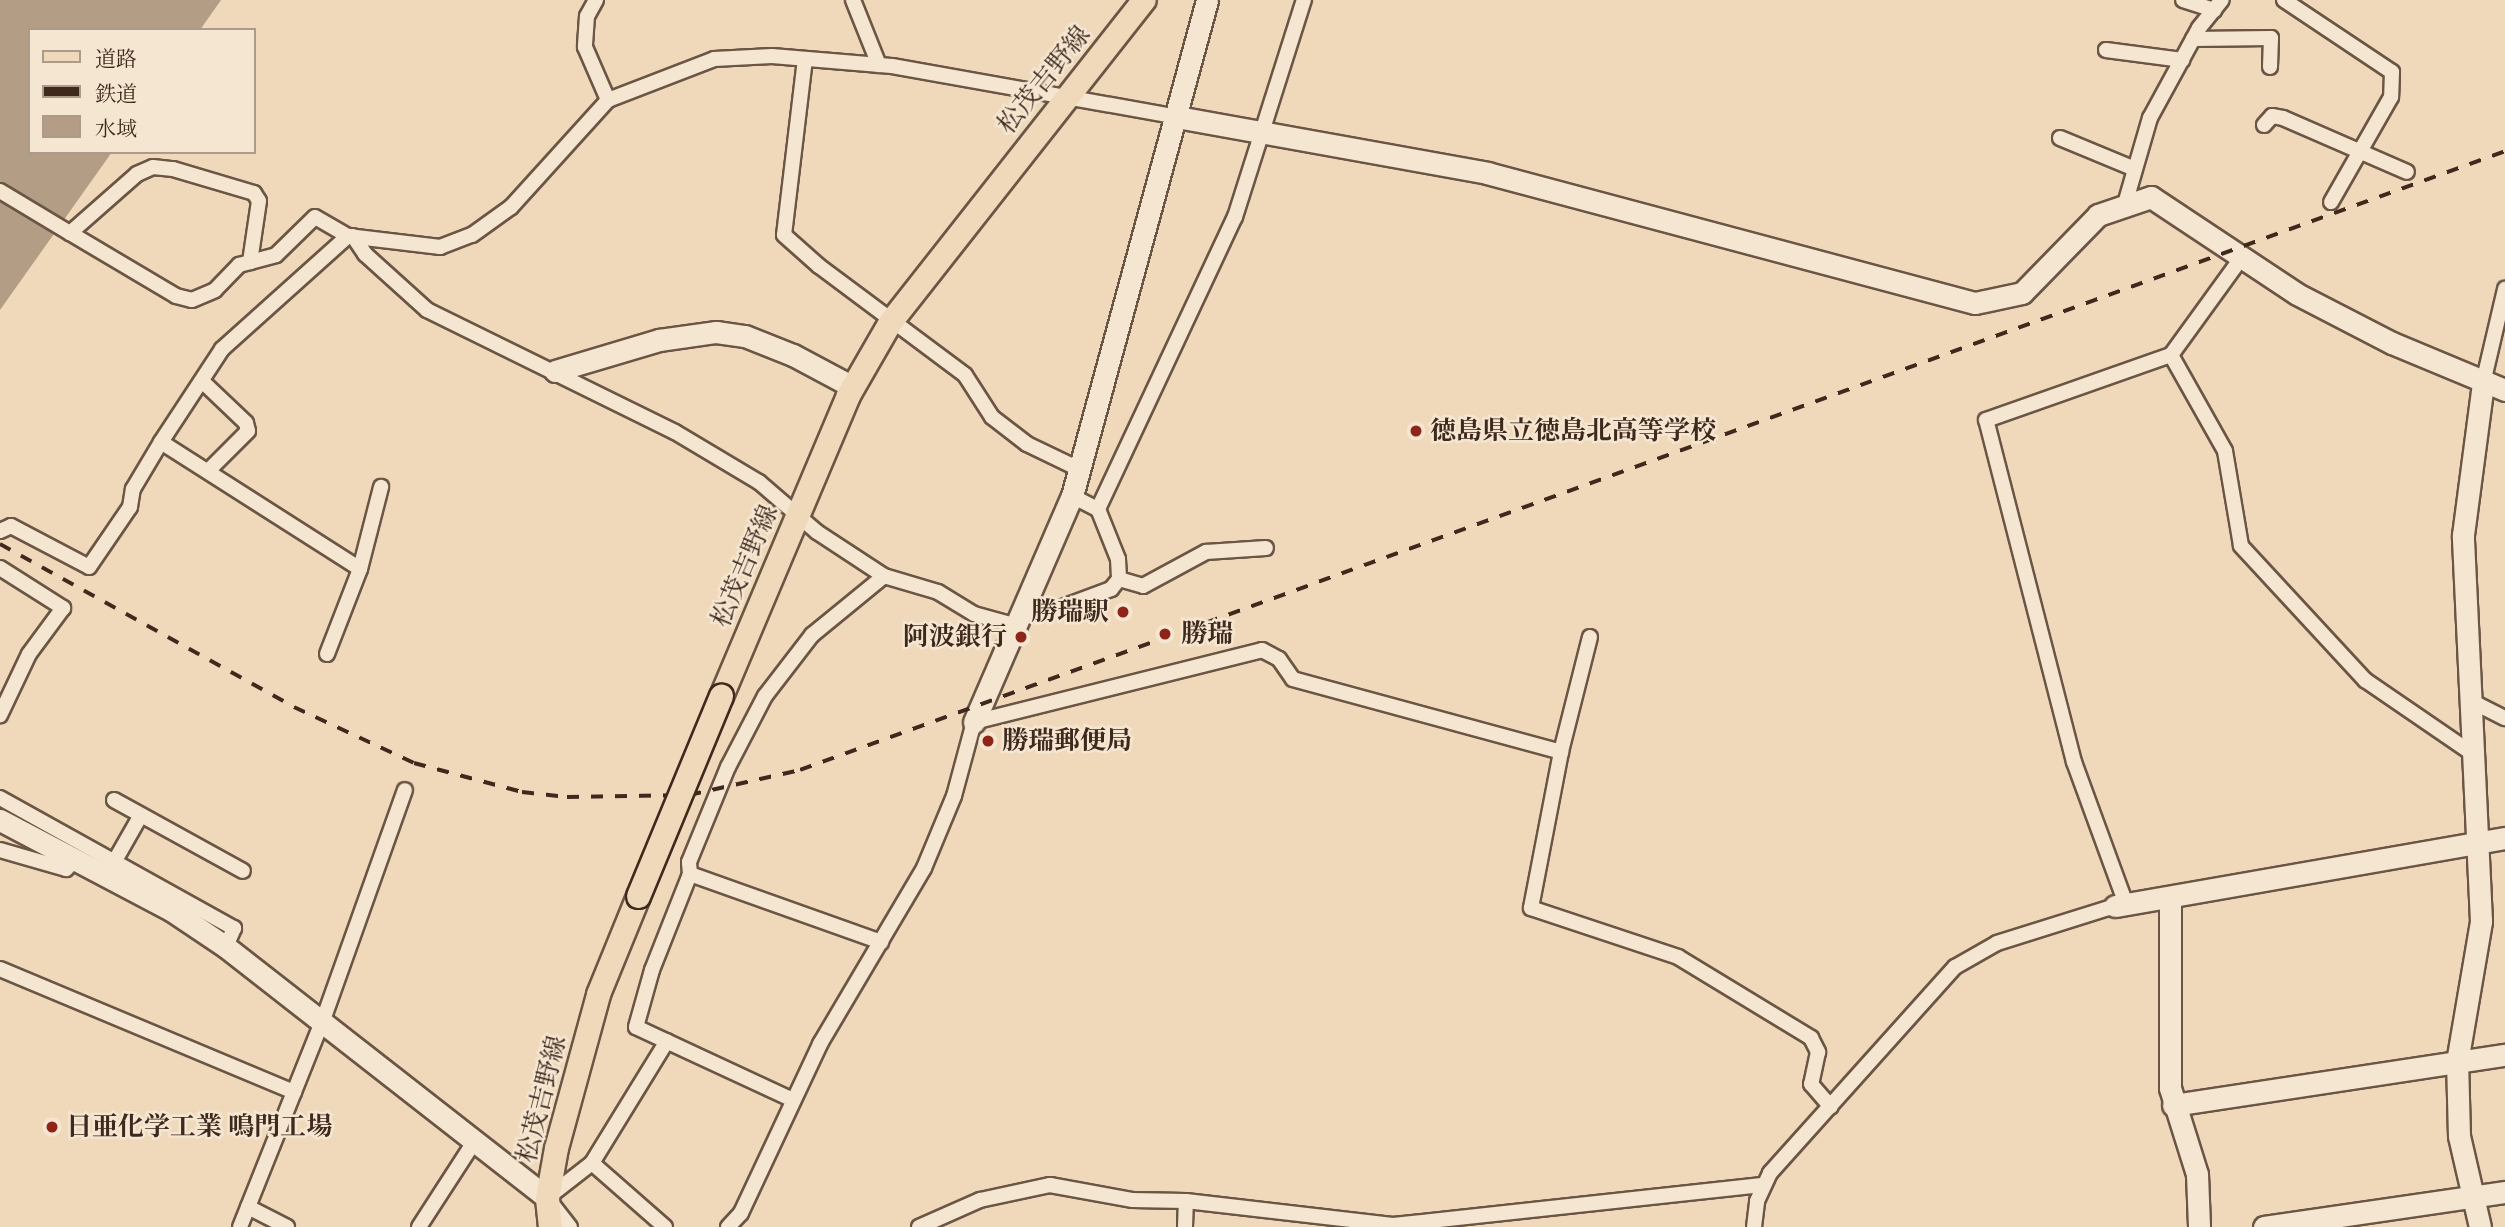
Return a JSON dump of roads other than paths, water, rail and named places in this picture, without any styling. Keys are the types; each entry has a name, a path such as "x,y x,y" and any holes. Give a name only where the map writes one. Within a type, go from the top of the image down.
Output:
{"main road":[{"name":"松茂吉野線","path":"550,1227 547,1198 556,1147 598,994 796,516 853,387 890,321 1143,0"}],"street":[{"path":"596,0 587,16 585,47 608,100"},
{"path":"853,0 879,65"},
{"path":"729,1227 741,1213 793,1100 924,868 954,796 974,722 1028,606 1072,496 1207,0"},
{"path":"1098,509 1208,282 1265,133 1304,0"},
{"path":"2125,204 2150,118 2193,39 2218,5 2183,0"},
{"path":"2284,0 2392,72 2391,97 2331,202"},
{"path":"2193,39 2271,38 2270,67"},
{"path":"2106,50 2182,60"},
{"path":"0,191 176,296 192,300 203,299 239,265 276,255 315,217 351,236 420,248 440,247 471,235 511,208 608,100 713,59 805,59 879,65 1068,96 1487,173 1949,300 1975,303 2022,293 2098,215 2151,197 2170,205 2297,294 2380,337 2483,383 2505,390"},
{"path":"805,59 784,235 890,321 965,375 992,417 1027,444 1079,470"},
{"path":"2264,125 2272,116 2283,118 2407,172"},
{"path":"2060,138 2135,169"},
{"path":"67,231 136,174 153,167 173,169 254,192 259,201 250,262"},
{"path":"351,236 365,254 427,310 664,425 759,482 796,516 884,576 938,593 974,614 1017,626"},
{"path":"0,531 11,526 89,568 130,507 133,489 161,442 222,349 351,236"},
{"path":"2120,905 2074,762 1986,420 2171,355 2242,257"},
{"path":"2480,1227 2459,1136 2457,1062 2479,952 2473,702 2463,535 2483,383 2505,289"},
{"path":"555,370 659,340 716,332 745,336 793,355 853,387"},
{"path":"2171,355 2225,451 2241,546 2365,680 2473,754"},
{"path":"202,382 246,423 248,431 209,470"},
{"path":"161,442 209,470 360,569"},
{"path":"327,654 360,569 382,487"},
{"path":"1028,606 1057,609 1111,589 1119,579 1118,559 1098,509 1072,496"},
{"path":"1119,579 1143,586 1206,552 1266,548"},
{"path":"0,568 63,608 29,654 0,715"},
{"path":"793,1100 636,1027 652,970 690,874 689,862 728,766 765,696 812,635 884,576"},
{"path":"1590,637 1561,752 1531,908 1678,957 1811,1038 1818,1052 1811,1084 1831,1107"},
{"path":"974,722 1262,650 1279,659 1293,679 1561,752"},
{"path":"2473,702 2505,718"},
{"path":"240,1227 323,1020 405,790"},
{"path":"0,798 113,864 234,928 226,947"},
{"path":"114,800 243,871"},
{"path":"113,864 141,815"},
{"path":"0,820 171,911 226,947 476,1139 547,1198 570,1227"},
{"path":"1754,1227 1762,1185 1955,967 1997,943 2120,905 2505,838"},
{"path":"0,850 66,869 69,855"},
{"path":"690,874 881,942"},
{"path":"2170,898 2173,1105 2197,1174 2199,1227"},
{"path":"0,969 294,1092"},
{"path":"547,1198 592,1163 667,1041"},
{"path":"2173,1105 2505,1055"},
{"path":"419,1227 476,1139"},
{"path":"592,1163 665,1227"},
{"path":"919,1227 980,1200 1050,1185 1132,1200 1186,1201 1393,1225 1762,1185"},
{"path":"2264,1227 2505,1192"},
{"path":"1185,1227 1186,1201"},
{"path":"248,1207 287,1227"}],"water":[{"path":"0,0 221,0 201,28 28,28 28,154 111,154 0,310"}],"railway":[{"path":"0,544 294,707 414,763 522,792 567,797 689,795 800,770 2505,151"}],"place":[{"name":"徳島県立徳島北高等学校","path":"1416,431"},
{"name":"勝瑞駅","path":"1123,612"},
{"name":"勝瑞","path":"1165,634"},
{"name":"阿波銀行","path":"1021,637"},
{"name":"勝瑞郵便局","path":"988,741"},
{"name":"日亜化学工業 鳴門工場","path":"52,1127"}]}
